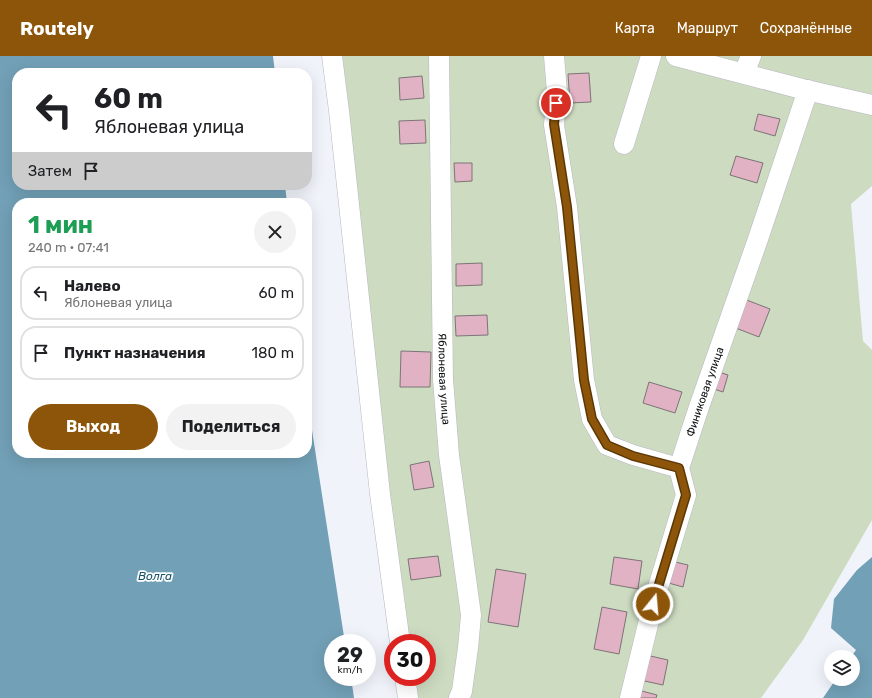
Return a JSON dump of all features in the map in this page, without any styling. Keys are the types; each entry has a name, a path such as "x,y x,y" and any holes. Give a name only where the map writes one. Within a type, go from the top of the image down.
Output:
{"street":[{"path":"332,56 380,494 399,634"},
{"name":"Яблоневая улица","path":"439,56 443,379 449,455 471,615 462,691 459,698"},
{"path":"554,56 556,92 554,124 567,207 584,380 592,419 607,445 633,456 679,468 686,495 653,604 630,698"},
{"path":"624,144 651,56"},
{"path":"676,56 747,65 808,90 872,105"},
{"name":"Финиковая улица","path":"679,468 761,232 808,90"},
{"path":"406,686 408,698"}],"green space":[{"path":"326,56 872,56 872,186 851,204 863,341 872,350 872,520 803,640 761,698 414,698 412,686 436,686 436,634 404,634"}],"water":[{"name":"Волга","path":"0,56 273,56 274,68 12,68 12,190 286,190 286,198 12,198 12,458 312,458 312,430 344,634 324,634 324,686 352,686 354,698 0,698"},
{"path":"872,557 872,698 823,698 831,686 860,686 860,650 856,650 831,628 834,599 857,570"}],"building":[{"path":"589,73 591,102 570,103 568,74"},
{"path":"422,76 424,98 400,100 399,78"},
{"path":"758,114 780,119 775,136 754,130"},
{"path":"425,120 426,143 400,144 399,121"},
{"path":"736,156 763,163 757,183 730,175"},
{"path":"454,163 472,163 472,181 455,182"},
{"path":"482,263 482,285 456,286 456,264"},
{"path":"744,299 770,309 759,337 733,327"},
{"path":"487,315 488,335 456,336 455,316"},
{"path":"401,351 431,352 430,387 400,387"},
{"path":"716,371 728,375 723,392 711,388"},
{"path":"649,382 682,392 675,413 643,403"},
{"path":"429,461 434,487 414,490 410,465"},
{"path":"438,556 441,576 411,580 408,559"},
{"path":"614,557 642,561 638,589 610,584"},
{"path":"671,561 688,565 683,587 665,582"},
{"path":"496,569 526,574 518,627 488,622"},
{"path":"602,607 627,612 619,654 594,649"},
{"path":"646,655 668,660 663,685 640,680"},
{"path":"638,690 657,695 656,698 636,698"}],"route":[{"path":"556,103 554,124 567,207 584,380 592,419 607,445 633,456 679,468 686,495 653,604"}]}
